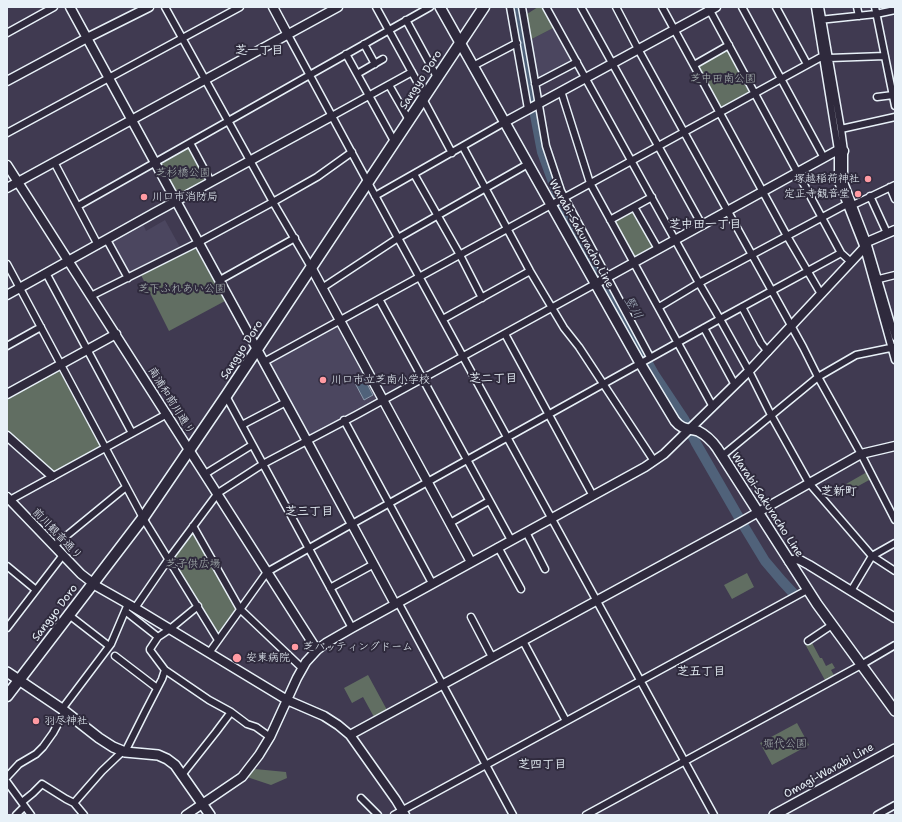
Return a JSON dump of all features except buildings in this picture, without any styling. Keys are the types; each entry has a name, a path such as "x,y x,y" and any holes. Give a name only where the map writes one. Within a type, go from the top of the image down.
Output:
{"main road":[{"name":"Warabi-Sakuracho Line","path":"440,7 528,164 601,281 645,360 675,421 681,427 698,432 708,438 717,448 807,590 895,711"},
{"name":"Sangyo Doro","path":"7,696 143,518 190,450 484,7"},
{"path":"7,672 64,710 109,745 124,751 152,754 163,757 173,764 210,815"},
{"name":"Omagi-Warabi Line","path":"774,815 895,749"}],"street":[{"path":"7,33 54,7"},
{"path":"70,7 352,524 513,815"},
{"path":"7,81 149,7"},
{"path":"165,7 273,202 295,238 472,562"},
{"path":"7,133 240,7"},
{"path":"274,7 375,196 714,815"},
{"path":"7,188 338,7"},
{"path":"376,7 412,72 452,153"},
{"path":"78,206 430,7"},
{"path":"510,7 517,43 533,106 563,198 601,281 645,360"},
{"path":"546,7 720,319 809,483 872,556 895,571"},
{"path":"581,7 702,225"},
{"path":"616,7 861,454 895,520"},
{"path":"662,7 787,236 821,294"},
{"path":"742,7 824,158"},
{"path":"776,7 807,64"},
{"path":"815,7 820,20"},
{"path":"820,7 820,20 841,150 844,182 850,204 879,280 895,337"},
{"path":"857,7 859,16"},
{"path":"875,7 895,106"},
{"path":"525,8 536,84 533,106"},
{"path":"375,196 533,106 674,30 711,8 729,46 841,253 851,262"},
{"path":"820,20 876,14 895,10"},
{"path":"406,20 437,77"},
{"path":"473,66 517,43"},
{"path":"364,44 375,64"},
{"path":"694,65 729,46"},
{"path":"346,54 394,141"},
{"path":"264,362 807,64 826,57 885,56"},
{"path":"826,57 841,129 841,150"},
{"path":"357,74 383,60"},
{"path":"536,84 577,62"},
{"path":"888,70 895,68"},
{"path":"7,295 412,72"},
{"path":"389,85 409,120"},
{"path":"561,91 590,183 713,407"},
{"path":"877,97 893,95"},
{"path":"841,129 895,117"},
{"path":"190,143 211,182"},
{"path":"463,147 530,271 564,328 654,461"},
{"path":"7,777 20,764 36,754 53,733 64,710 109,646 129,608 168,560 218,493 263,464 505,334 798,172 841,150"},
{"path":"91,296 199,242 273,202 317,177 352,152"},
{"path":"54,162 98,244"},
{"path":"322,288 398,238 528,164"},
{"name":"南浦和前川通り","path":"7,165 317,650"},
{"path":"414,174 460,255 482,298"},
{"path":"659,307 699,283 822,217 850,204 892,186 895,199"},
{"path":"186,815 242,777 259,755 270,737 302,668 317,650 330,640 592,496 664,454 749,372 865,245 891,232 870,196"},
{"path":"610,220 652,197"},
{"path":"634,207 658,249"},
{"path":"220,280 295,238"},
{"path":"107,240 128,278"},
{"path":"865,245 894,348 895,360"},
{"path":"209,653 267,572 645,360 841,253"},
{"path":"7,264 143,518 218,640"},
{"path":"442,319 530,271"},
{"path":"46,273 132,433"},
{"path":"879,280 895,275"},
{"path":"379,299 511,540"},
{"path":"742,307 761,343 768,352"},
{"path":"7,346 41,327"},
{"path":"704,328 735,385"},
{"path":"7,393 116,334"},
{"path":"505,334 592,496"},
{"path":"722,456 818,377 856,355 894,348"},
{"path":"226,396 352,628"},
{"path":"242,425 286,402"},
{"path":"8,498 52,476 166,414"},
{"path":"344,420 432,584"},
{"path":"7,436 52,476"},
{"path":"205,474 252,445"},
{"path":"350,735 861,454 895,446"},
{"path":"54,546 126,487"},
{"name":"前川観音通り","path":"8,498 81,574 93,584 129,608 170,629 287,700 324,716 350,735 404,813"},
{"path":"450,523 489,501"},
{"path":"193,526 240,609 302,668"},
{"path":"526,532 545,569"},
{"path":"851,591 872,556 895,543"},
{"path":"498,547 521,590"},
{"path":"7,628 63,555"},
{"path":"790,561 796,559 800,560 895,618"},
{"path":"330,588 374,564"},
{"path":"7,566 36,590"},
{"path":"394,815 404,813 486,765 807,590"},
{"path":"198,606 158,637 150,650 165,670 209,700 231,712 247,724 256,727 270,737"},
{"path":"129,608 158,637"},
{"path":"69,615 109,646"},
{"path":"471,617 492,657"},
{"path":"808,641 832,625"},
{"path":"523,641 566,721"},
{"path":"586,815 895,645"},
{"path":"115,656 157,688"},
{"path":"74,803 102,771 124,751 162,679 165,670"},
{"path":"182,775 231,712"},
{"path":"7,782 31,815"},
{"path":"16,815 23,804 42,784 74,803 84,815"},
{"path":"361,798 378,815"},
{"path":"877,815 895,805"}],"shaded area":[{"path":"555,27 574,61 537,80 530,40"},
{"path":"165,220 181,249 128,275 111,242 143,224 146,231"},
{"name":"川口市立芝南小学校","path":"336,325 340,326 377,396 376,400 310,435 306,433 269,365 270,361"}],"green space":[{"path":"538,7 544,7 555,27 530,40 526,16"},
{"name":"芝中田南公園","path":"725,49 728,50 749,89 748,93 722,107 718,106 697,65"},
{"name":"芝杉橋公園","path":"187,147 190,148 207,181 180,196 176,195 160,166 161,162"},
{"path":"633,210 654,246 653,249 637,258 632,256 614,222"},
{"name":"芝下ふれあい公園","path":"194,248 196,249 225,301 169,331 141,275"},
{"path":"58,371 60,372 99,443 99,447 55,471 50,471 7,430 7,398"},
{"path":"867,472 871,479 851,490 846,484"},
{"name":"芝子供広場","path":"190,534 195,534 236,607 236,611 221,631 216,632 173,562 173,559"},
{"path":"747,573 754,587 732,599 724,585"},
{"path":"811,641 826,666 832,663 835,668 831,670 835,677 826,682 805,644"},
{"path":"368,675 387,710 374,717 363,697 352,703 344,688"},
{"name":"堀代公園","path":"797,723 809,745 772,765 760,743"},
{"path":"255,769 286,772 287,778 271,785 247,777"}],"water":[{"path":"364,378 373,395 364,400 355,383"}],"waterway":[{"name":"竪川","path":"515,7 542,152 558,196 572,228 654,374 684,419 696,443 765,561 794,594"}],"place":[{"name":"塚越稲荷神社","path":"868,179"},
{"name":"定正寺観音堂","path":"858,194"},
{"name":"川口市消防局","path":"144,197"},
{"name":"川口市立芝南小学校","path":"323,380"},
{"name":"芝バッティングドーム","path":"295,647"},
{"name":"安東病院","path":"237,658"},
{"name":"羽尽神社","path":"36,721"}],"district":[{"name":"芝一丁目","path":"259,51"},
{"name":"芝中田一丁目","path":"705,225"},
{"name":"芝二丁目","path":"493,379"},
{"name":"芝新町","path":"839,492"},
{"name":"芝三丁目","path":"309,512"},
{"name":"芝五丁目","path":"701,672"},
{"name":"芝四丁目","path":"542,765"}]}
